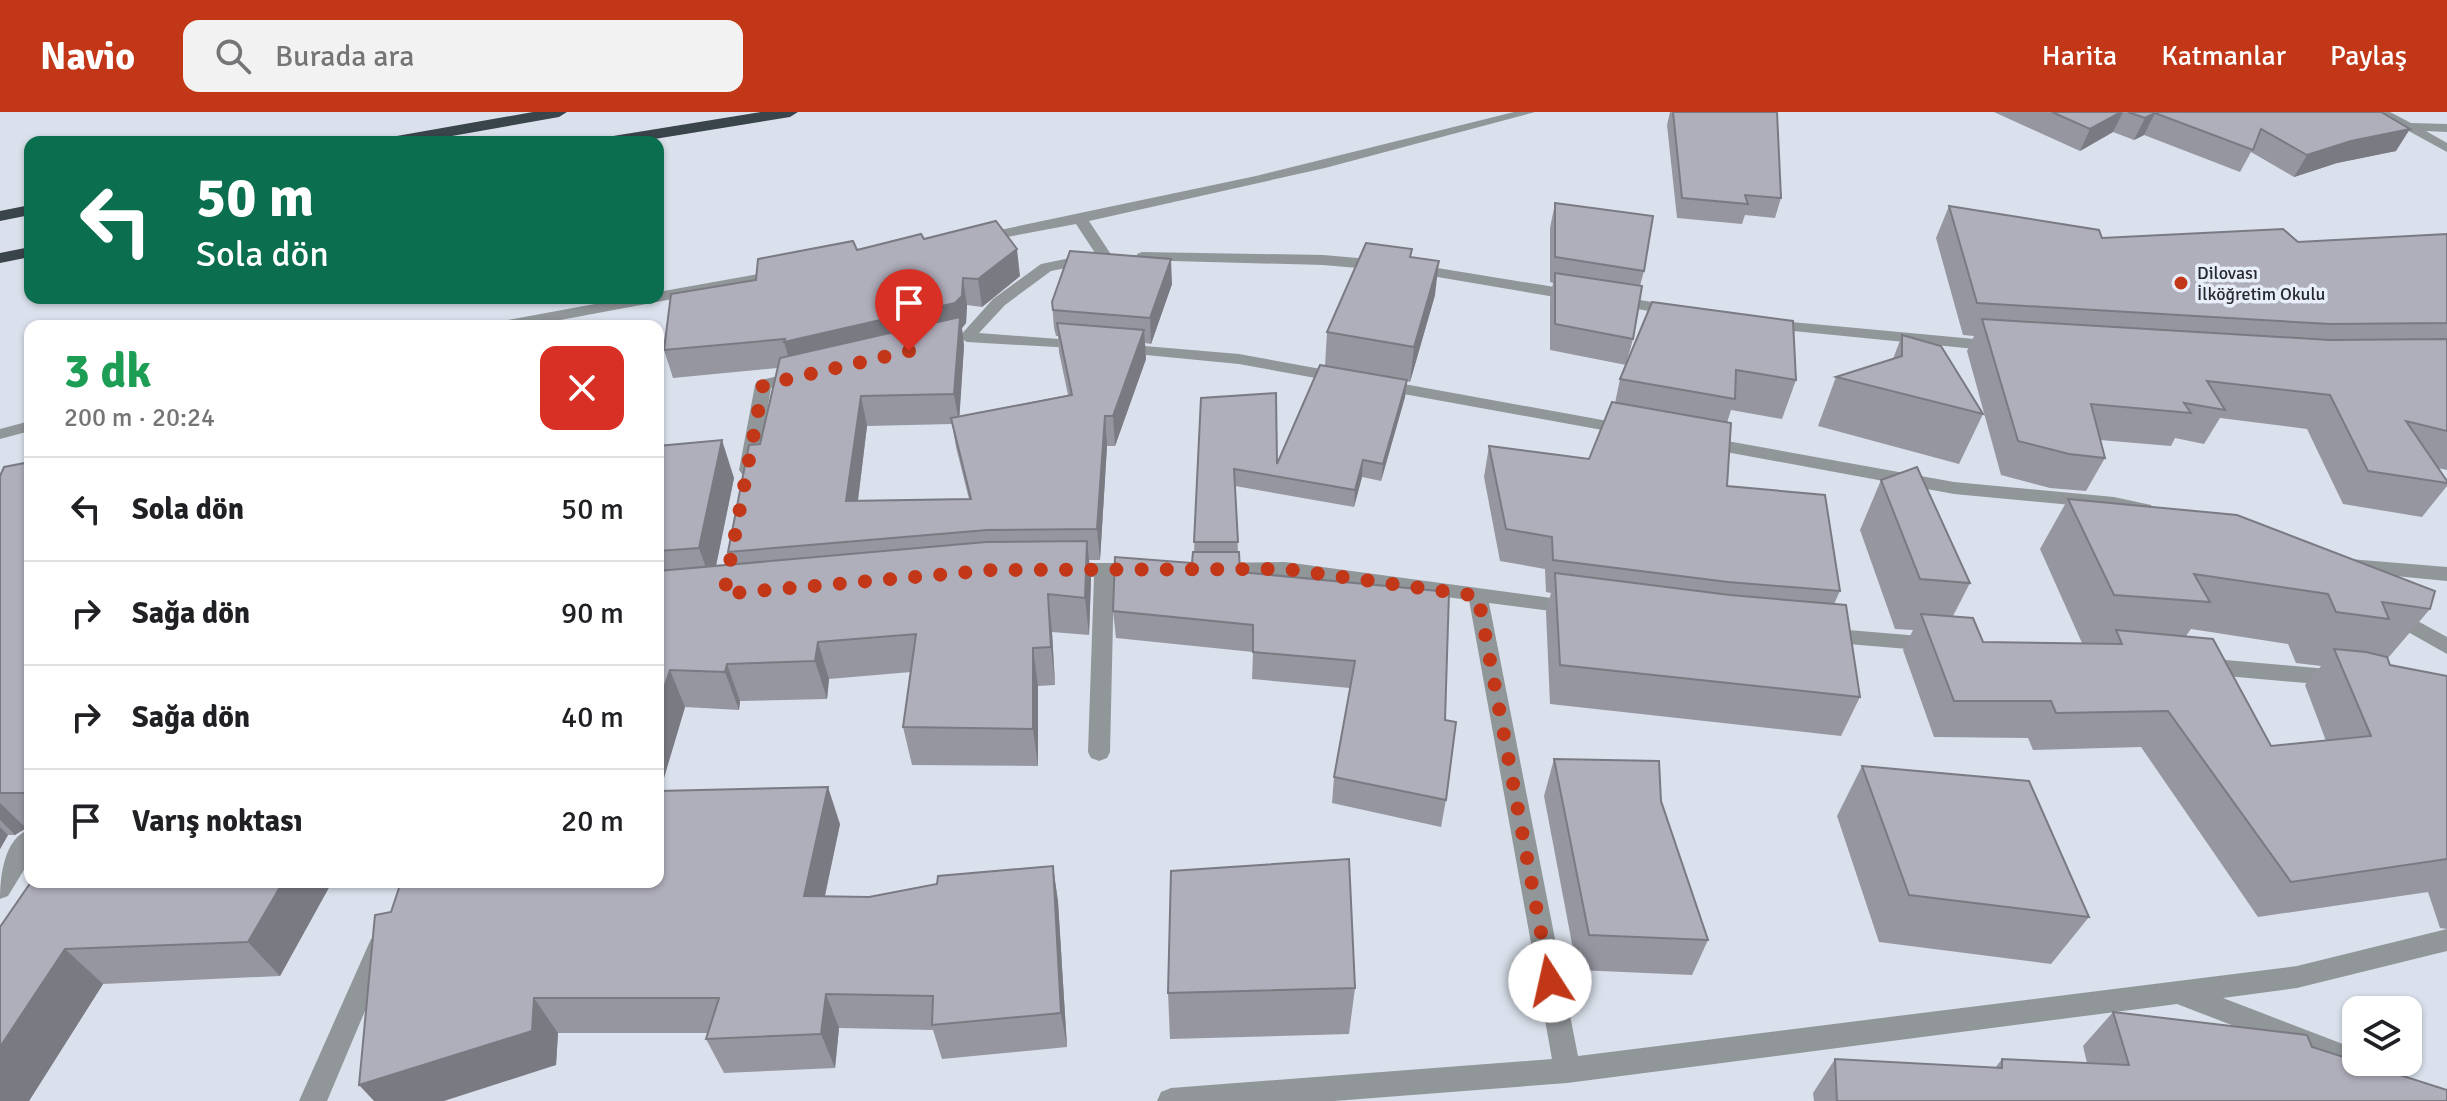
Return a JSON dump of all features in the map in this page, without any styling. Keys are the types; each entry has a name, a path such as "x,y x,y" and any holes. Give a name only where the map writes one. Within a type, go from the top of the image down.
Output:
{"highway":[{"path":"425,136 559,112"},
{"path":"644,136 790,112"},
{"path":"0,216 24,211"},
{"path":"0,258 24,253"}],"street":[{"path":"971,240 1081,220 1529,112"},
{"path":"2380,112 2447,148"},
{"path":"2407,126 2447,128"},
{"path":"1081,220 1104,256"},
{"path":"1643,432 1239,359 960,338 999,302 1046,267 1104,256 1323,260 1398,266 1694,314"},
{"path":"664,296 799,271"},
{"path":"535,320 622,304"},
{"path":"1754,323 1881,338 2018,348"},
{"path":"744,490 763,385 822,371"},
{"path":"0,434 24,428"},
{"path":"1690,441 1954,488 2114,503 2157,511"},
{"path":"2337,565 2447,574"},
{"path":"1194,570 1285,569 1589,609"},
{"path":"1048,570 1164,570"},
{"path":"1099,752 1104,570"},
{"path":"1478,596 1567,1070"},
{"path":"2373,602 2447,647"},
{"path":"1804,633 1956,646"},
{"path":"2178,664 2336,677 2364,684"},
{"path":"0,889 24,849"},
{"path":"313,1101 390,926"},
{"path":"1171,1101 1567,1070 2297,977 2447,940"},
{"path":"2177,992 2342,1056"}],"building":[{"path":"1673,112 1777,112 1781,198 1745,195 1748,204 1682,198"},
{"path":"2052,112 2121,112 2090,129"},
{"path":"2128,112 2381,112 2410,129 2351,141 2307,155 2261,129 2253,150 2155,113 2145,118"},
{"path":"1555,203 1653,216 1644,271 1555,257"},
{"path":"1949,206 2099,230 2102,238 2283,229 2298,242 2447,234 2447,323 2330,324 1977,303"},
{"path":"996,221 1017,249 978,279 963,278 962,296 955,303 784,342 785,339 664,350 671,294 756,280 758,259 853,241 857,250 921,234 924,239"},
{"path":"1366,243 1412,249 1410,257 1439,261 1414,347 1327,332"},
{"path":"1070,251 1171,259 1150,318 1053,310 1052,302"},
{"path":"1555,273 1642,286 1633,339 1555,324"},
{"path":"1652,302 1793,321 1796,380 1736,370 1735,399 1620,379"},
{"path":"960,317 954,394 861,396 846,501 971,499 951,418 1072,395 1057,323 1144,330 1113,416 1105,416 1097,529 987,530 728,552 749,445 760,444 780,358"},
{"path":"1982,319 2330,340 2447,339 2447,431 2406,421 2447,483 2368,471 2330,395 2207,381 2225,410 2184,403 2191,413 2091,404 2105,458 2069,454 2018,441"},
{"path":"1902,335 1941,346 1983,414 1836,377 1902,356"},
{"path":"1320,365 1407,380 1383,464 1363,460 1355,490 1234,469 1238,542 1194,542 1201,398 1276,393 1277,464"},
{"path":"1612,402 1731,423 1727,486 1825,495 1840,591 1728,582 1553,560 1552,537 1506,529 1489,446 1589,459"},
{"path":"722,440 699,548 664,551 664,445"},
{"path":"24,463 24,793 0,793 0,476 4,467"},
{"path":"1917,467 1970,583 1920,579 1881,480"},
{"path":"2068,499 2237,515 2435,591 2430,609 2382,602 2389,619 2336,612 2328,594 2194,574 2210,602 2114,595"},
{"path":"1087,541 1085,598 1048,594 1051,647 1033,648 1033,729 903,727 916,634 818,642 815,661 727,664 725,672 670,670 664,688 664,570 986,542"},
{"path":"1193,552 1239,552 1240,572 1449,592 1445,720 1456,722 1446,800 1334,777 1355,661 1253,652 1253,625 1113,611 1115,557 1192,563"},
{"path":"1555,573 1730,595 1846,605 1860,697 1560,665"},
{"path":"1921,614 1973,618 1983,642 2122,644 2116,630 2213,639 2271,746 2371,736 2334,649 2387,657 2390,665 2447,676 2447,859 2291,882 2168,711 2056,713 2051,701 1954,701"},
{"path":"1554,759 1659,761 1661,801 1708,940 1589,935"},
{"path":"1862,766 2029,781 2089,917 1909,895"},
{"path":"828,787 804,896 869,897 937,884 938,876 1053,866 1061,1013 932,1025 933,996 826,994 821,1034 706,1039 719,998 534,998 532,1031 359,1085 375,915 391,912 399,888 664,888 664,791"},
{"path":"1349,859 1355,988 1168,993 1171,871"},
{"path":"27,888 280,888 248,942 65,949 0,1047 0,927"},
{"path":"2113,1012 2307,1035 2312,1047 2342,1057 2342,1076 2403,1076 2447,1090 2447,1101 1837,1101 1835,1059 2002,1068 2002,1059 2129,1065"}],"place":[{"name":"Dilovası İlköğretim Okulu","path":"2181,283"}],"route":[{"path":"909,351 763,385 724,594 992,570 1285,569 1478,596 1550,981"}]}
